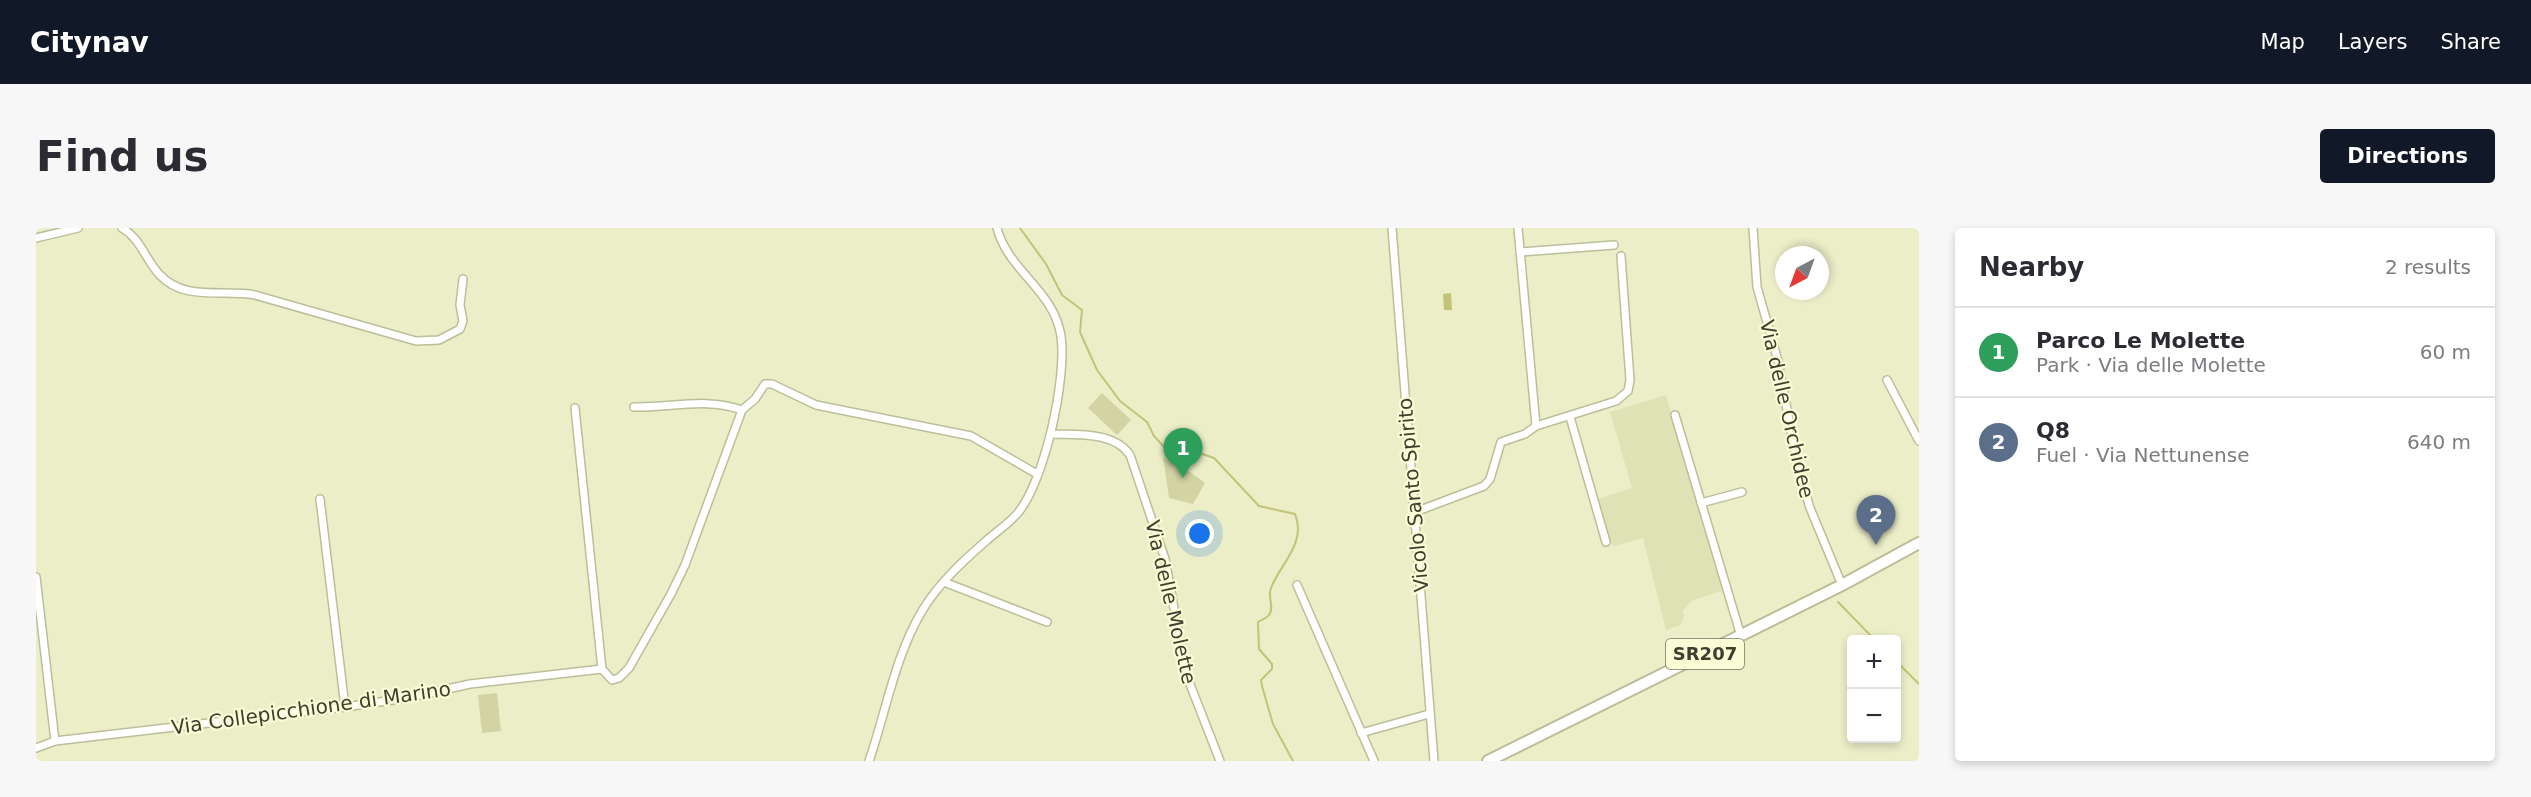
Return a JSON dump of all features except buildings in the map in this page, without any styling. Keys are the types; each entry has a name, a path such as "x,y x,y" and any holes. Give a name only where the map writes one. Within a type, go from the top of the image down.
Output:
{"main road":[{"name":"SR207","path":"1488,761 1842,585 1919,543"}],"street":[{"path":"36,237 78,228"},
{"path":"122,228 137,240 159,275 179,288 196,292 237,292 260,296 416,342 439,340 460,329 463,321 460,305 463,279"},
{"path":"137,240 138,228"},
{"path":"869,761 890,691 917,620 944,582 1018,513 1028,497 1051,434 1061,370 1062,348 1059,326 1044,294 1006,250 997,228"},
{"name":"Vicolo Santo Spirito","path":"1392,228 1434,761"},
{"path":"1518,228 1536,426"},
{"name":"Via delle Orchidee","path":"1753,228 1758,293 1776,353 1797,464 1810,508 1842,585"},
{"path":"1520,252 1614,245"},
{"path":"1415,512 1486,485 1490,479 1501,442 1525,434 1536,426 1618,400 1627,393 1630,386 1621,256"},
{"path":"1887,380 1919,441"},
{"name":"Via Collepicchione di Marino","path":"36,748 55,741 407,698 470,684 602,669 612,680 619,678 671,594 685,565 742,410 755,399 764,384 770,384 816,405 976,437 1037,474"},
{"path":"634,407 703,403 742,410"},
{"path":"575,408 602,669"},
{"path":"1675,415 1741,636"},
{"path":"1570,417 1606,542"},
{"name":"Via delle Molette","path":"1051,434 1113,440 1122,445 1130,455 1165,559 1186,674 1220,761"},
{"path":"1701,503 1742,492"},
{"path":"320,499 345,707"},
{"path":"36,577 55,741"},
{"path":"944,582 1047,622"},
{"path":"1297,585 1374,761"},
{"path":"1361,732 1429,714"}],"shaded area":[{"path":"1451,293 1452,310 1444,310 1443,294"},
{"path":"1102,393 1131,420 1117,435 1088,408"},
{"path":"1666,395 1724,590 1691,601 1683,611 1684,617 1680,625 1666,630 1643,538 1614,546 1609,540 1598,499 1632,488 1610,412"},
{"path":"1163,457 1169,462 1175,461 1205,483 1193,504 1169,498"},
{"path":"497,693 501,731 482,733 478,695"}],"waterway":[{"path":"1020,228 1046,264 1062,295 1082,310 1080,332 1097,370 1120,401 1147,422 1154,436 1165,448 1185,448 1214,458 1259,506 1295,514 1298,525 1295,544 1271,588 1271,612 1258,622 1259,649 1272,664 1272,669 1261,680 1262,686 1273,724 1293,761"},
{"path":"1838,602 1870,635"},
{"path":"1901,666 1919,684"}],"place":[{"name":"Parco Le Molette","path":"1183,478"},
{"name":"Q8","path":"1876,545"}]}
